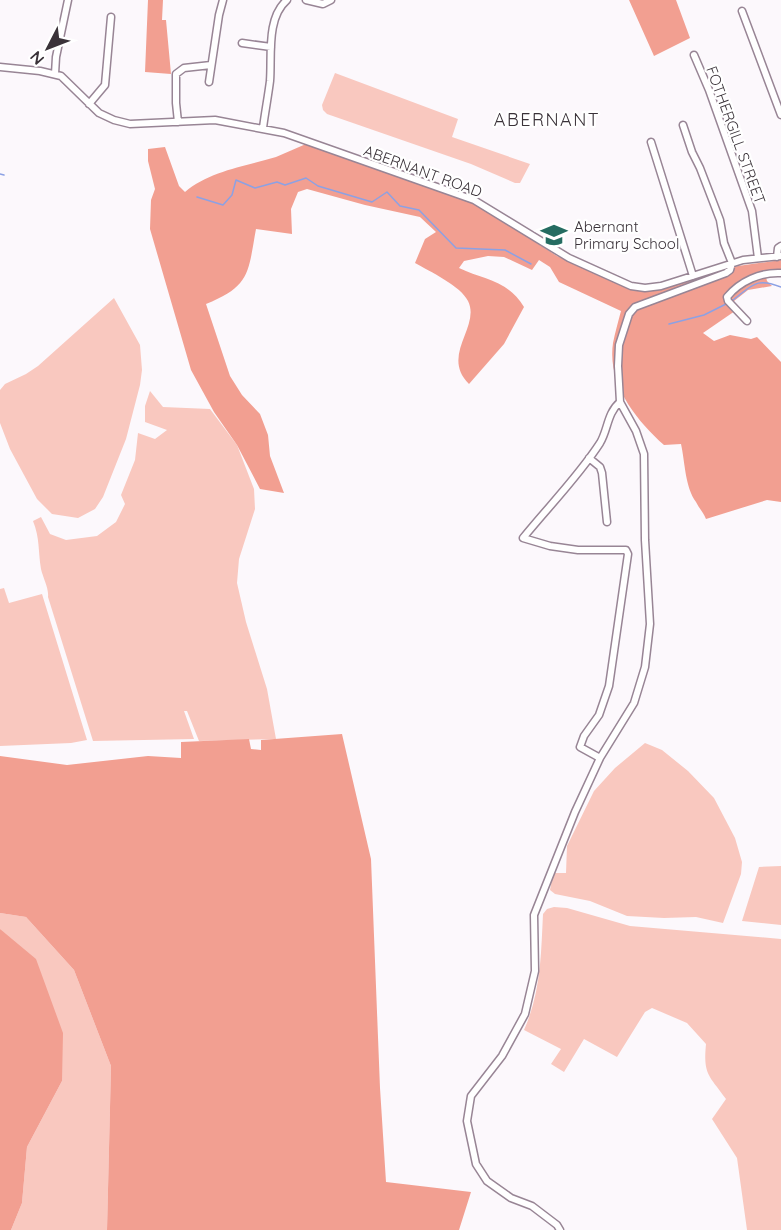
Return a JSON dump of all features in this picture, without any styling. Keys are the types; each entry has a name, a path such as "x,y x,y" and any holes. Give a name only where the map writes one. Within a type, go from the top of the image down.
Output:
{"street":[{"path":"0,67 55,74 60,34 68,0"},
{"path":"209,82 223,0"},
{"path":"263,128 275,20 279,9 287,0"},
{"path":"306,0 323,4 331,0"},
{"path":"742,11 778,99 781,115"},
{"path":"88,104 105,85 111,17"},
{"path":"242,43 271,47"},
{"name":"FOTHERGILL STREET","path":"694,55 709,90 752,211 758,258"},
{"path":"178,122 176,74 184,68 211,65"},
{"name":"ABERNANT ROAD","path":"55,74 67,80 99,113 114,120 130,124 215,120 263,128 284,133 474,200 557,252 631,286 645,288 661,286 732,263 779,257"},
{"path":"560,1230 557,1225 532,1206 511,1198 487,1181 476,1164 467,1121 471,1096 502,1056 525,1014 535,971 534,915 575,812 600,758 639,691 650,624 645,540 644,454 636,431 620,402 619,345 629,314 635,307 726,273 730,270 732,263 724,243 720,220 683,125"},
{"path":"651,142 693,276"},
{"path":"779,257 778,248 781,246"},
{"path":"747,321 727,297 748,280 760,275 781,273"},
{"path":"600,758 580,747 584,736 599,715 609,686 628,554 626,550 578,550 550,546 523,538 589,458 605,433 615,407 620,402"},
{"path":"589,458 600,467 602,473 607,522"}],"shaded area":[{"path":"148,0 163,0 162,20 166,20 171,74 145,72"},
{"path":"629,0 676,0 690,38 654,56"},
{"path":"335,73 458,119 452,137 530,164 520,183 327,114 322,105"},
{"path":"306,144 472,203 557,256 630,289 658,290 738,266 781,260 781,271 765,273 767,281 772,286 748,290 729,305 735,311 703,333 714,341 730,335 751,339 757,337 781,362 781,502 767,500 706,519 692,496 681,444 664,445 634,413 619,387 612,358 613,343 621,311 559,282 550,267 539,260 532,270 504,257 488,256 464,261 459,268 503,286 518,298 524,307 504,344 469,384 461,373 458,362 459,352 470,321 471,311 468,301 452,284 415,263 425,239 436,232 420,217 307,189 298,192 291,209 292,234 256,229 249,267 245,276 232,291 206,304 230,376 242,395 260,414 268,435 270,456 284,493 260,489 237,445 214,412 191,370 150,229 151,200 155,189 148,161 148,149 165,147 179,186 185,192 216,174 276,157"},
{"path":"114,298 140,345 142,370 140,385 126,439 103,497 95,509 78,518 52,514 37,499 10,449 0,423 0,390 5,384 38,366"},
{"path":"150,391 163,407 210,409 237,445 254,489 255,509 239,559 237,583 246,622 267,689 276,739 199,741 187,711 184,711 194,739 93,741 48,597 33,521 41,517 50,534 66,540 97,536 116,522 125,504 121,495 135,460 138,433 155,439 167,430 145,422 145,406"},
{"path":"4,588 9,603 42,594 87,740 71,743 0,746 0,589"},
{"path":"342,734 371,859 386,1182 471,1192 459,1230 107,1230 111,1066 74,970 26,917 0,913 0,756 67,765 148,756 181,758 181,742 249,739 251,749 261,750 261,740"},
{"path":"645,743 662,750 688,771 714,798 735,838 742,862 741,874 723,923 696,917 627,916 590,901 555,894 550,890 553,873 566,873 567,846 594,791 615,768"},
{"path":"781,866 781,925 742,921 759,867"},
{"path":"567,908 630,926 781,939 781,1230 747,1230 737,1158 712,1119 726,1099 708,1074 705,1062 706,1044 687,1023 652,1008 645,1012 617,1057 584,1039 564,1072 551,1064 561,1049 524,1030 537,987 543,914 547,909"},
{"path":"0,913 26,917 74,970 111,1066 107,1230 11,1230 22,1203 27,1147 62,1081 0,929"},
{"path":"0,929 36,959 63,1033 62,1081 27,1147 22,1203 11,1230 0,1230"}],"waterway":[{"path":"0,174 4,175"},
{"path":"197,197 223,205 232,195 236,180 255,188 277,182 285,185 306,178 318,186 372,202 387,192 400,206 419,210 456,248 505,250 531,264"},
{"path":"733,300 755,284 766,283 781,287"},
{"path":"669,324 704,315 726,304"}],"place":[{"name":"Abernant Primary School","path":"554,235"}],"district":[{"name":"ABERNANT","path":"547,119"}]}
